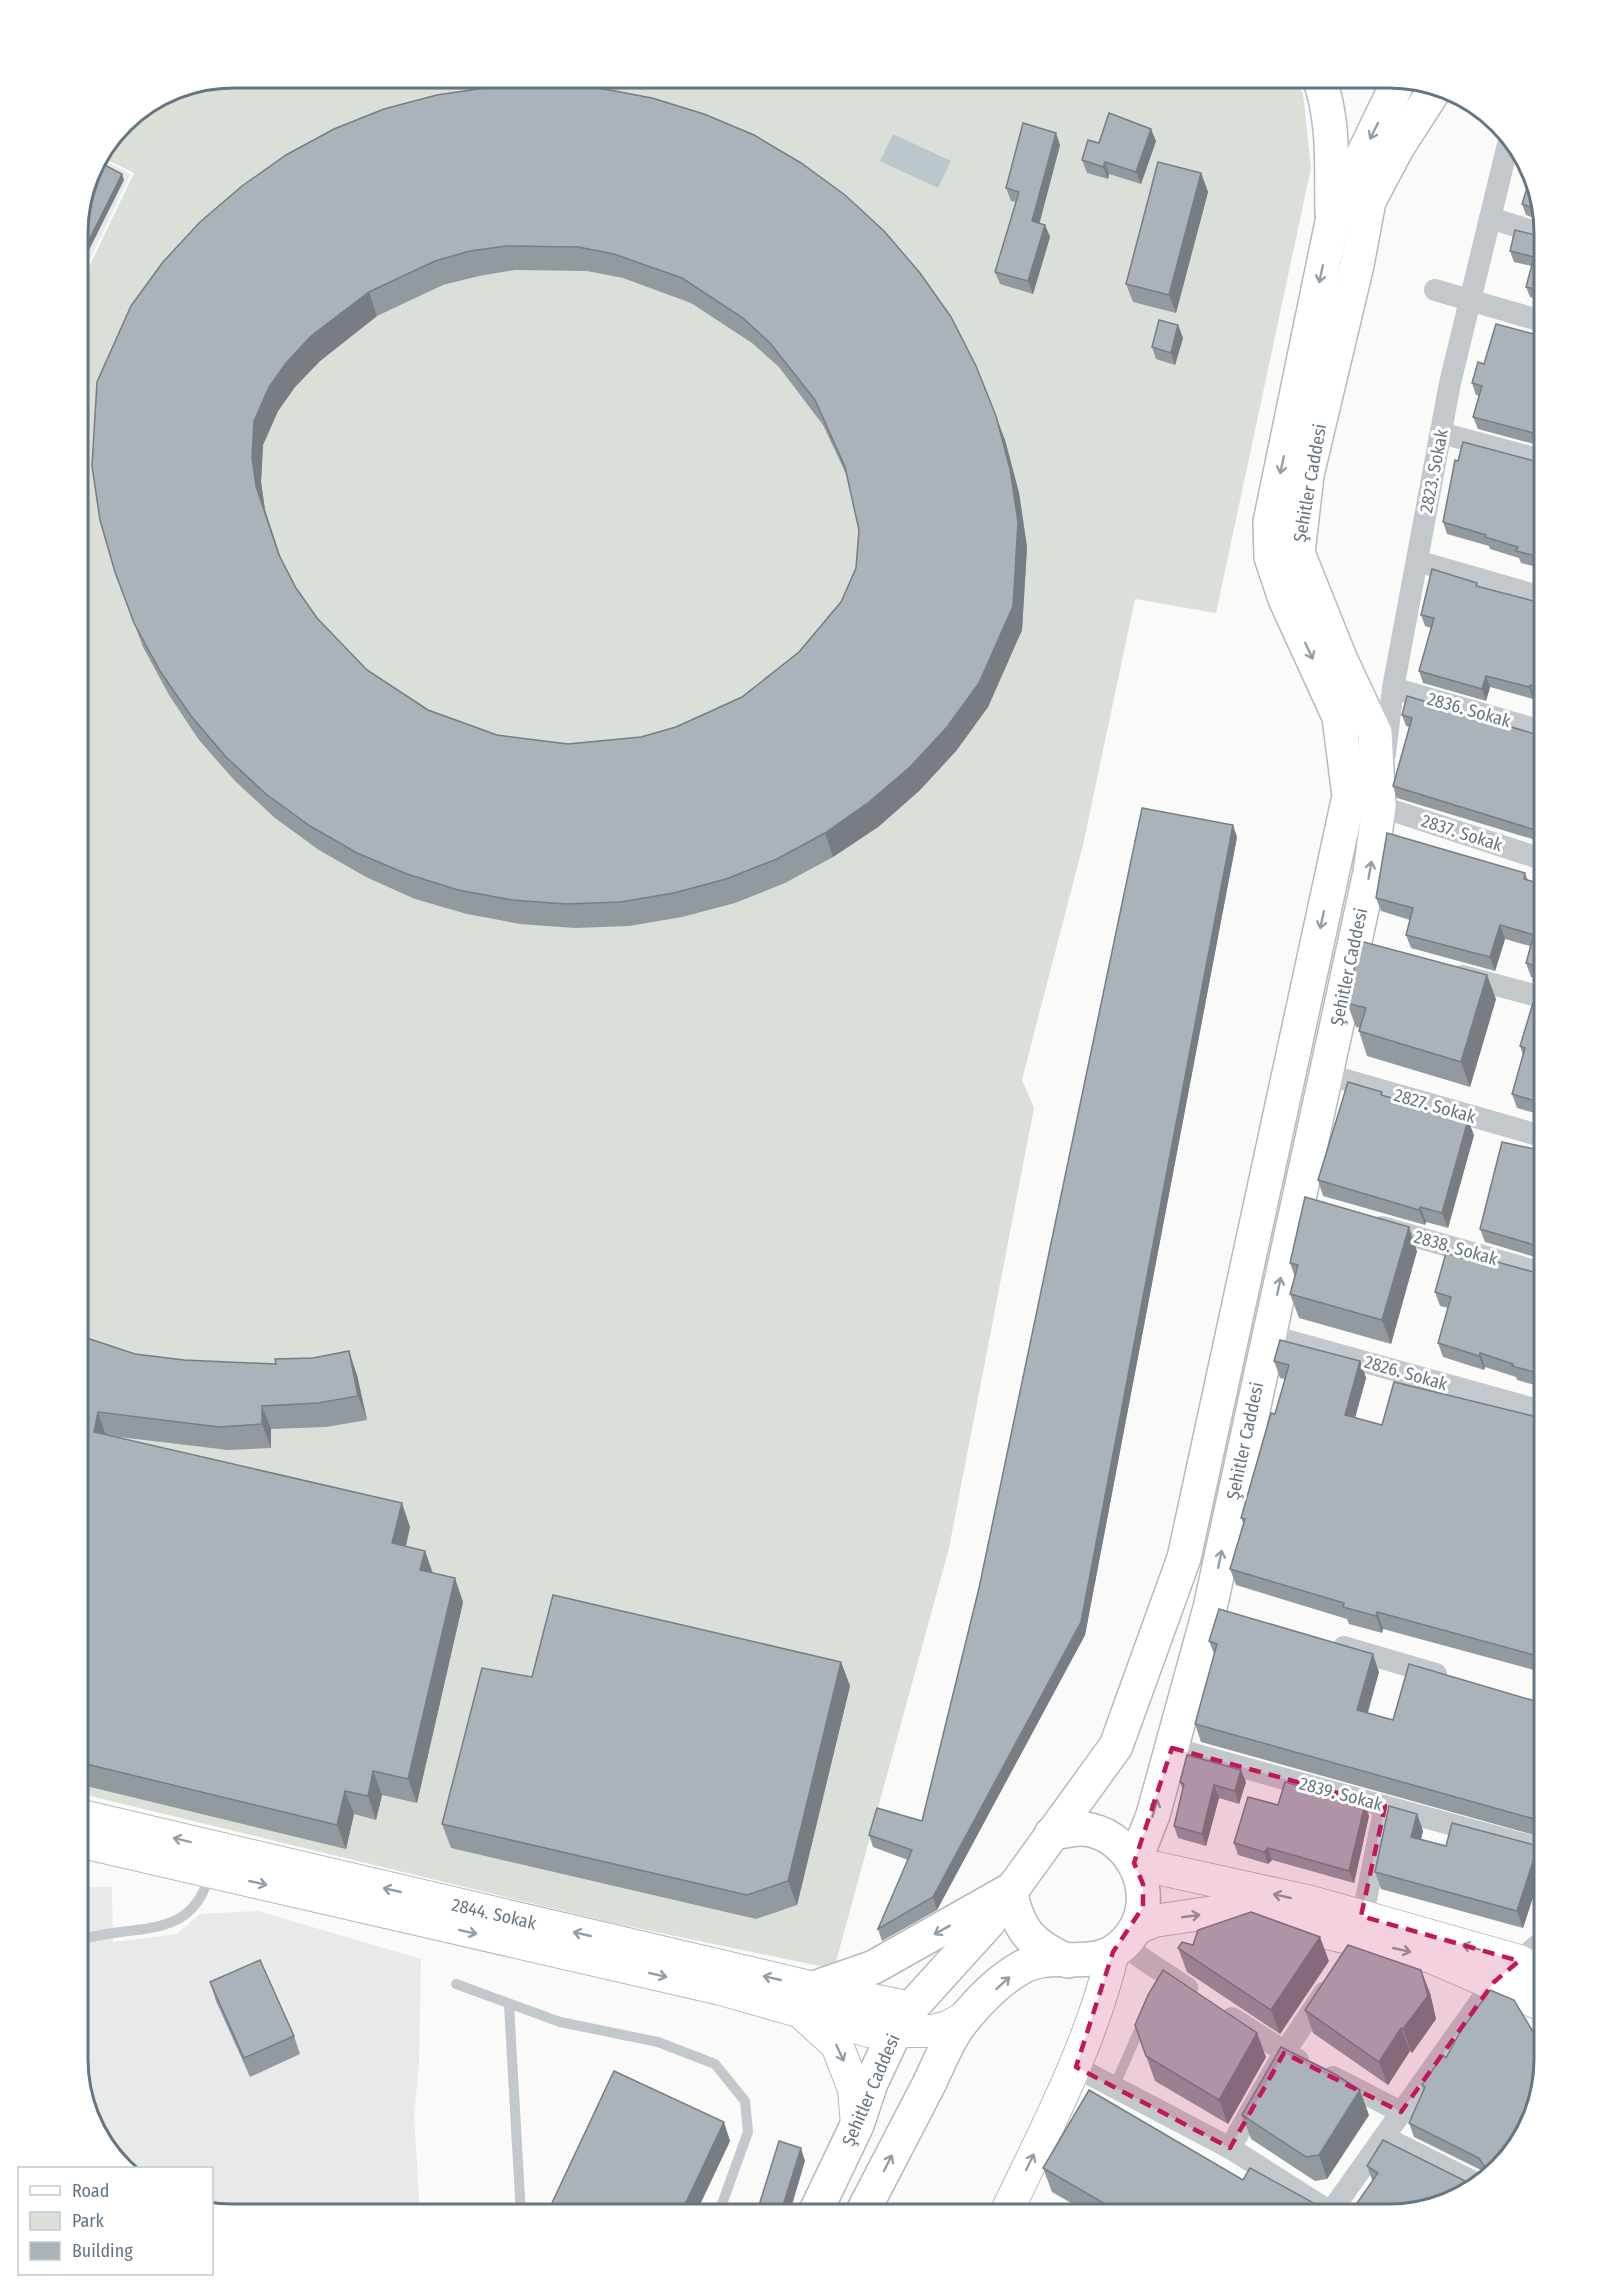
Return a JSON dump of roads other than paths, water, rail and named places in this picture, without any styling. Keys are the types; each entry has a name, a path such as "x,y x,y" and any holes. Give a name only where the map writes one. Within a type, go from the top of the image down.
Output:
{"main road":[{"path":"1324,89 1331,134 1333,217"},
{"name":"Şehitler Caddesi","path":"819,2204 857,2125 871,2083 903,2020 988,1923 1116,1746 1184,1558 1349,796 1339,717 1285,599 1271,557 1270,522 1333,217 1395,89"},
{"name":"Şehitler Caddesi","path":"1134,1863 1154,1815 1172,1748 1221,1611 1268,1335 1308,1206 1325,1074 1365,950 1370,872 1379,806 1375,733 1340,658 1298,552 1307,475 1357,265 1369,201 1397,148 1432,95"},
{"name":"2844. Sokak","path":"88,1818 213,1860 807,2000 903,2020 933,2031 948,2027 964,2018"},
{"path":"1010,2204 1076,2067 1123,1942 1143,1907 1143,1884 1124,1846 1099,1832 1070,1829 1051,1834"},
{"name":"2844. Sokak","path":"88,1842 213,1860"},
{"path":"1134,1863 1311,1902 1356,1938 1532,1967"},
{"path":"807,2000 874,1967 1010,1890 1015,1914 1027,1935 1046,1951 1068,1960"},
{"path":"867,2204 964,2018 1019,1969 1030,1964 1091,1960 1154,1921 1228,1910 1431,1957 1534,2001"},
{"name":"2844. Sokak","path":"807,2000 837,2045 854,2089 857,2125"}],"street":[{"name":"2823. Sokak","path":"1379,806 1393,688 1441,433 1490,218 1511,155"},
{"path":"1490,218 1534,232"},
{"path":"1435,290 1534,319"},
{"path":"1441,433 1534,458"},
{"path":"1417,561 1534,595"},
{"name":"2836. Sokak","path":"1393,688 1534,729"},
{"name":"2837. Sokak","path":"1379,806 1534,856"},
{"path":"1444,971 1534,995"},
{"name":"2827. Sokak","path":"1325,1074 1534,1134"},
{"name":"2838. Sokak","path":"1365,1222 1534,1271"},
{"name":"2826. Sokak","path":"1268,1335 1534,1409"},
{"path":"1322,1641 1456,1680"},
{"name":"2839. Sokak","path":"1172,1748 1534,1847"},
{"path":"1356,1938 1385,1806"},
{"path":"1123,1942 1284,2053 1401,2112"},
{"path":"1339,2204 1401,2112 1494,1982 1532,1967"},
{"path":"1230,2148 1284,2053 1334,1978"},
{"path":"1076,2067 1230,2148 1319,2204"},
{"path":"1384,2137 1470,2180"}],"lane":[{"path":"88,1939 173,1923 198,1902 213,1860"},
{"path":"456,1984 560,2022 658,2042 715,2064 745,2101 748,2132 722,2204"},
{"path":"509,2005 520,2204"},
{"path":"1114,2087 1147,2013"}]}
